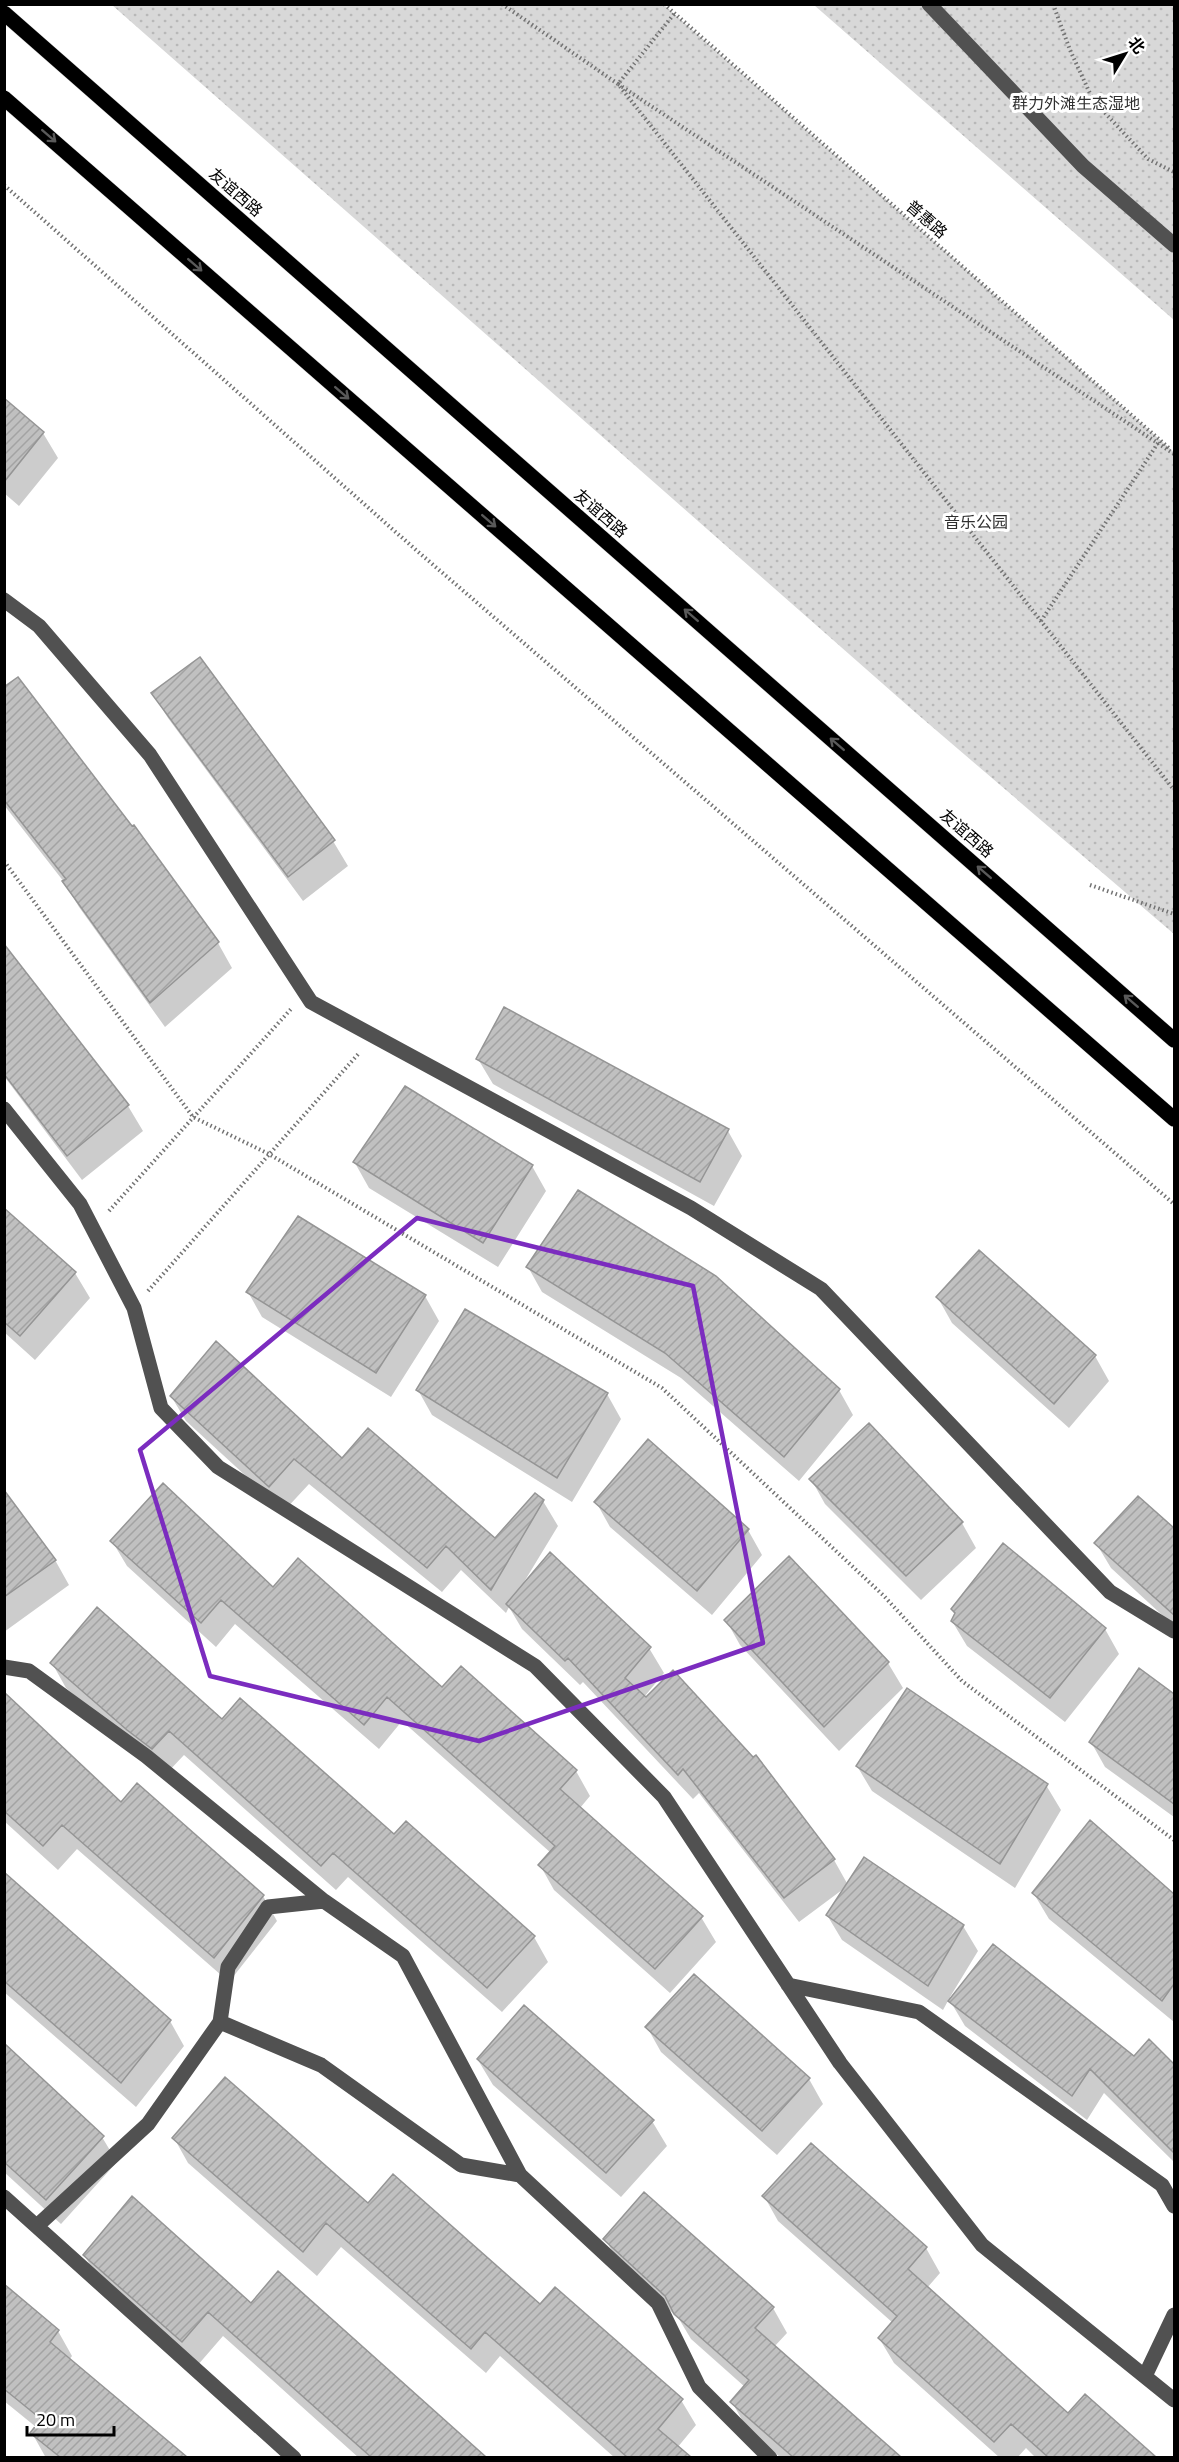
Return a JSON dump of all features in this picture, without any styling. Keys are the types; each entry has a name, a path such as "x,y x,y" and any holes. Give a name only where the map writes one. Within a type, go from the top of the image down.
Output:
{"main road":[{"name":"友谊西路","path":"4,13 1174,1040"},
{"path":"4,98 1174,1119"}],"street":[{"path":"929,4 1083,166 1174,245"},
{"path":"4,600 39,626 150,755 312,1002 691,1208 821,1289 1110,1592 1174,1631"},
{"path":"4,1109 80,1204 134,1308 161,1408 169,1417 218,1467 535,1666 664,1797 840,2064 982,2245 1174,2400"},
{"path":"4,1667 29,1671 128,1743 324,1900 403,1956 520,2175 658,2303 699,2387 770,2457"},
{"path":"38,2225 148,2124 220,2022 228,1967 268,1907 324,1900"},
{"path":"788,1985 919,2012 1162,2185 1174,2206"},
{"path":"220,2022 321,2065 461,2165 520,2175"},
{"path":"4,2197 38,2225 294,2457"},
{"path":"1144,2376 1174,2315"}],"path":[{"path":"502,4 618,84 1174,453"},
{"name":"普惠路","path":"664,4 1174,453"},
{"path":"1053,4 1070,50 1093,100 1148,159 1174,172"},
{"path":"618,84 674,14"},
{"path":"618,84 1174,790"},
{"path":"4,185 416,550 1174,1204"},
{"path":"1041,621 1158,443"},
{"path":"4,861 193,1118 269,1154 662,1388 884,1596 962,1681 1174,1840"},
{"path":"1090,885 1174,914"},
{"path":"93,1229 306,993"},
{"path":"134,1308 374,1036"}],"highlighted area":[{"path":"417,1218 693,1286 763,1643 479,1741 210,1676 140,1450"}],"green space":[{"name":"音乐公园","path":"112,5 664,5 1174,452 1174,934 916,713"},
{"name":"群力外滩生态湿地","path":"814,5 1174,5 1174,320"}],"building":[{"path":"4,398 44,432 4,482"},
{"path":"200,657 335,840 288,877 151,693"},
{"path":"18,677 132,826 134,825 219,942 150,1003 62,881 66,879 4,800 4,687"},
{"path":"4,944 129,1105 67,1156 4,1074"},
{"path":"504,1007 729,1129 700,1182 476,1059"},
{"path":"405,1086 533,1165 483,1243 353,1162"},
{"path":"578,1190 716,1276 840,1389 784,1457 665,1353 526,1267"},
{"path":"4,1208 76,1272 20,1336 4,1322"},
{"path":"298,1216 426,1295 376,1373 246,1292"},
{"path":"979,1250 1096,1355 1054,1404 936,1297"},
{"path":"465,1309 608,1393 557,1478 416,1390"},
{"path":"216,1341 342,1458 368,1428 495,1538 535,1493 544,1500 491,1590 446,1546 427,1568 294,1459 269,1487 170,1396"},
{"path":"869,1423 963,1522 906,1576 809,1479"},
{"path":"648,1439 749,1529 697,1591 594,1502"},
{"path":"163,1483 273,1587 298,1558 442,1687 461,1666 577,1770 560,1789 703,1916 655,1969 538,1865 555,1846 387,1697 364,1725 221,1600 201,1623 110,1541"},
{"path":"4,1490 56,1560 4,1597"},
{"path":"1138,1496 1174,1528 1174,1615 1094,1543"},
{"path":"1003,1543 1106,1628 1050,1698 951,1621 955,1613 951,1609"},
{"path":"550,1552 651,1647 625,1678 646,1697 673,1670 753,1757 756,1755 835,1859 784,1898 683,1769 678,1775 568,1658 565,1661 506,1604"},
{"path":"789,1556 889,1662 824,1727 724,1620"},
{"path":"97,1607 222,1719 240,1698 394,1834 406,1821 535,1936 487,1988 333,1853 321,1866 169,1731 152,1749 50,1663"},
{"path":"1139,1668 1174,1694 1174,1804 1089,1742"},
{"path":"907,1688 1048,1784 1000,1864 856,1766"},
{"path":"4,1692 121,1802 137,1783 264,1895 214,1958 62,1825 43,1846 4,1811"},
{"path":"1090,1820 1174,1894 1174,1984 1162,2001 1032,1893"},
{"path":"864,1857 964,1925 928,1986 826,1915"},
{"path":"4,1872 171,2020 121,2083 4,1981"},
{"path":"993,1944 1134,2056 1149,2039 1174,2064 1174,2153 1090,2069 1072,2096 948,2001"},
{"path":"694,1974 810,2078 762,2131 645,2027"},
{"path":"524,2005 654,2120 606,2173 477,2059"},
{"path":"4,2043 104,2136 46,2200 4,2162"},
{"path":"225,2077 368,2203 393,2174 540,2304 555,2287 683,2399 658,2429 691,2457 627,2457 485,2332 471,2349 326,2223 303,2252 172,2138"},
{"path":"811,2143 927,2247 908,2269 1068,2413 1085,2394 1156,2457 1048,2457 1011,2424 994,2442 878,2338 897,2316 762,2196"},
{"path":"644,2192 774,2307 755,2328 901,2457 793,2457 730,2402 749,2380 674,2314 665,2296 603,2239"},
{"path":"132,2196 251,2303 278,2271 486,2457 371,2457 208,2312 182,2342 83,2255"},
{"path":"4,2284 59,2330 50,2342 187,2457 60,2457 30,2433 41,2419 4,2389"}]}
